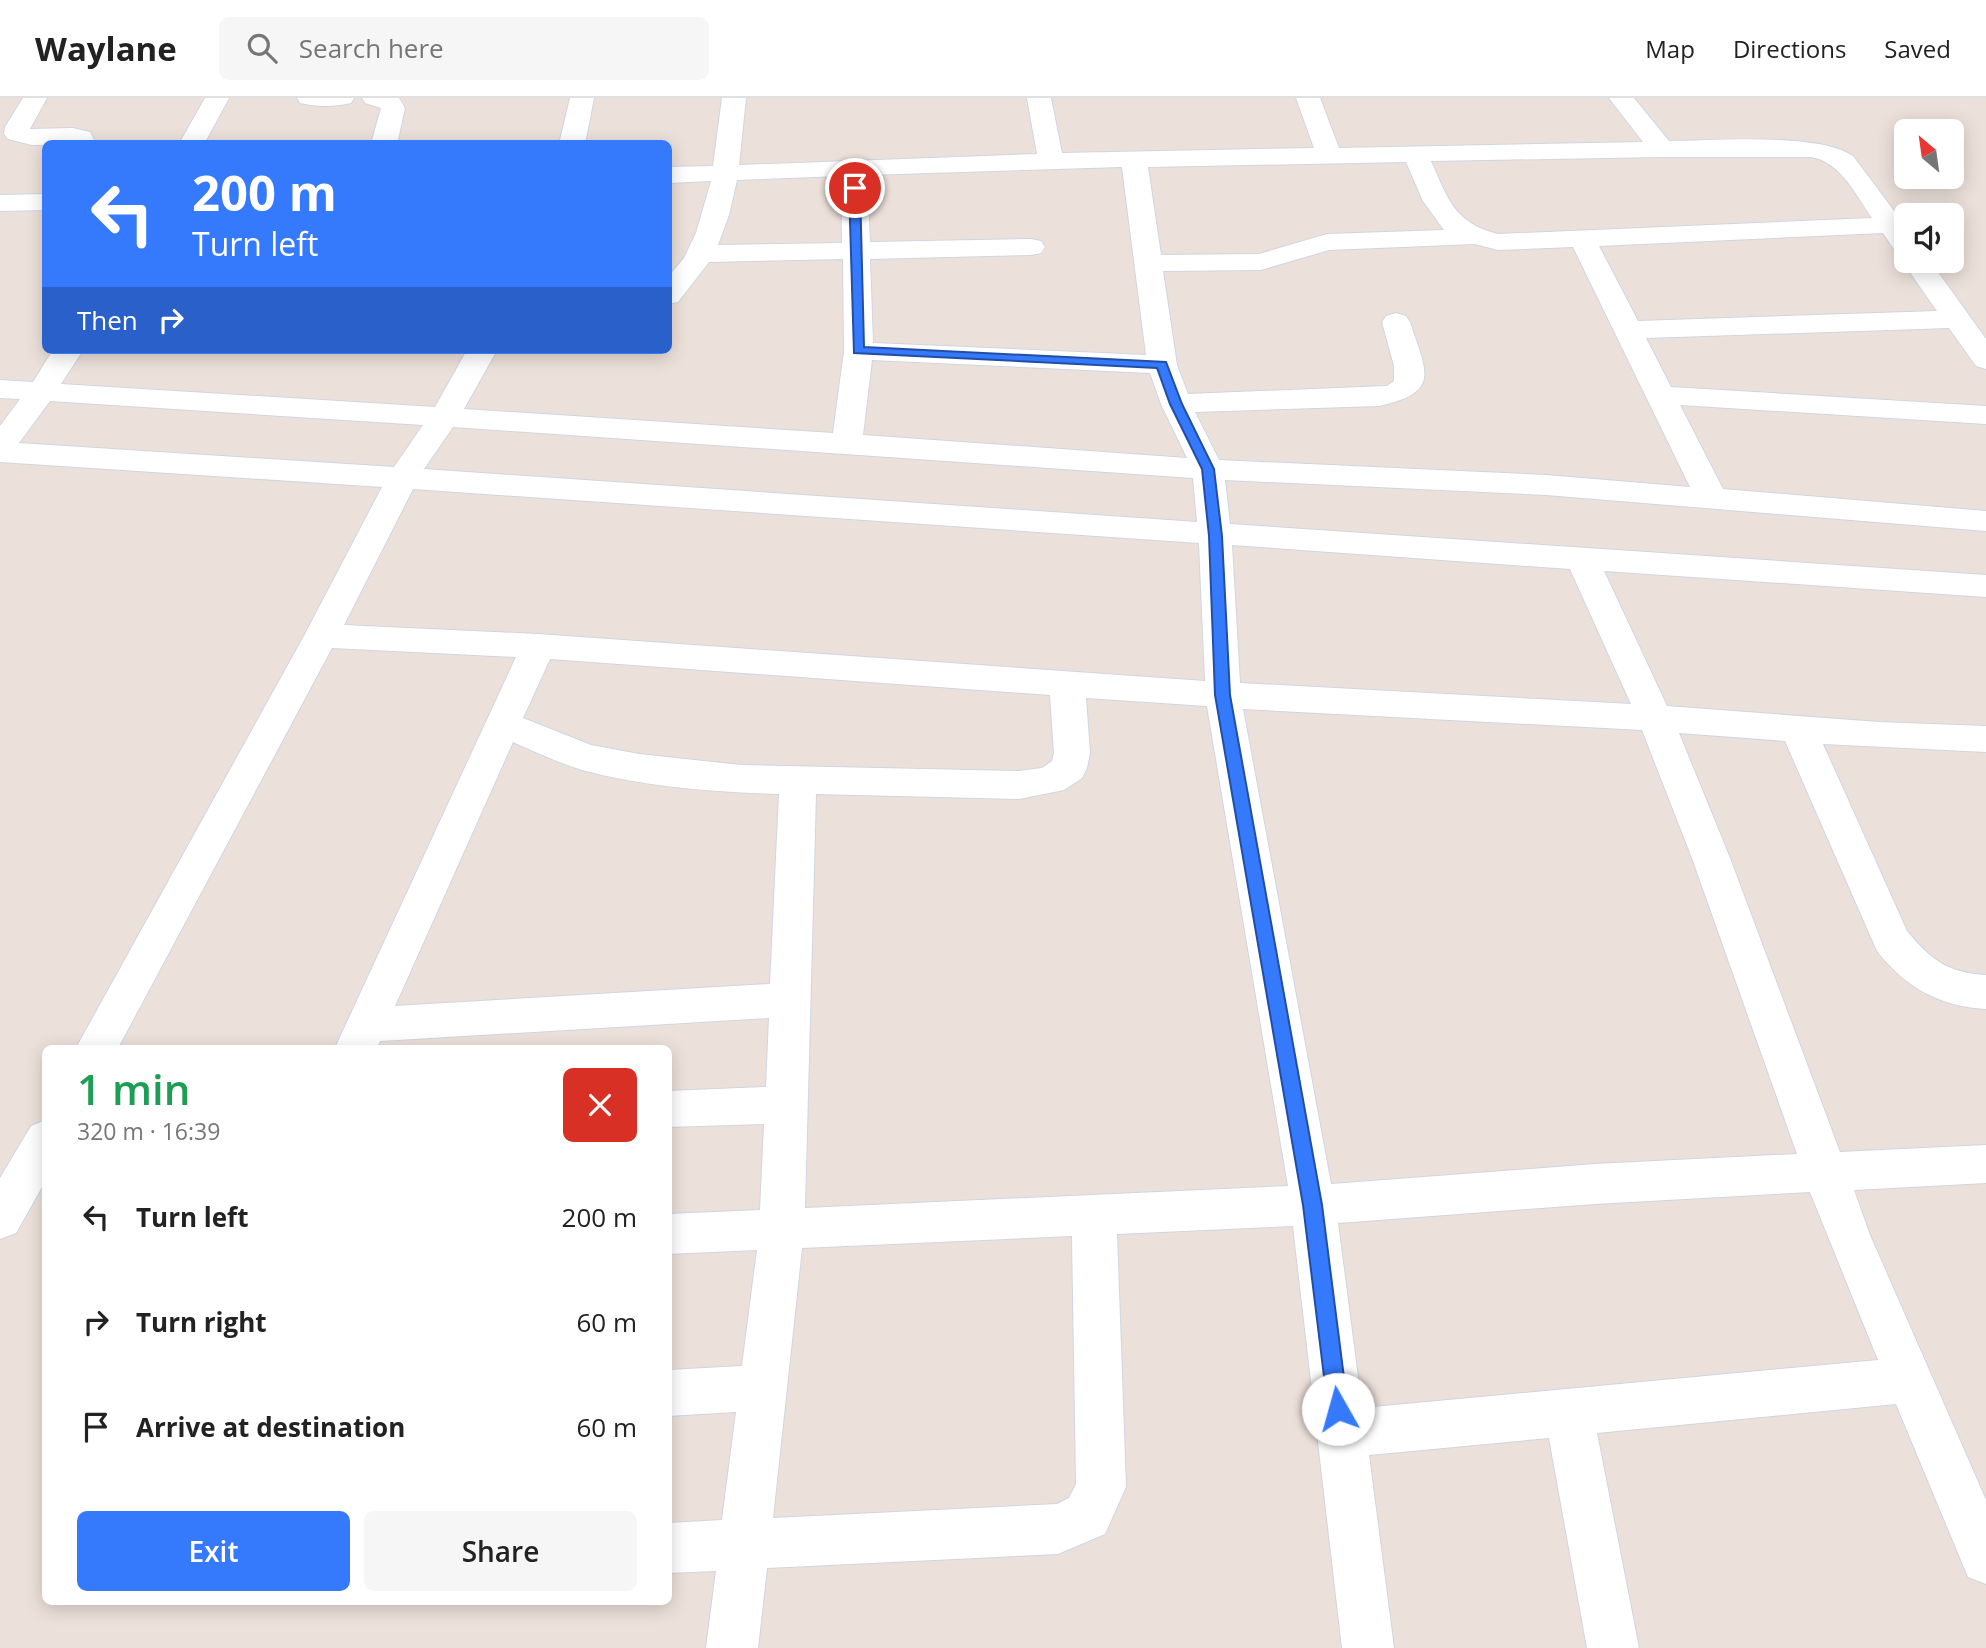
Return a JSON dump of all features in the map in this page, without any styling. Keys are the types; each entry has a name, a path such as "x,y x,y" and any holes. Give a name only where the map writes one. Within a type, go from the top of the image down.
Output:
{"street":[{"path":"35,98 17,134 25,137 72,135 81,137 82,140"},
{"path":"193,140 217,98"},
{"path":"309,99 342,98"},
{"path":"374,98 389,102 393,108 385,140"},
{"path":"573,140 582,98"},
{"path":"672,291 700,254 716,216 727,172 734,98"},
{"path":"1039,98 1051,160"},
{"path":"1308,98 1329,155"},
{"path":"1621,98 1662,149"},
{"path":"672,175 1051,160 1662,149 1811,149 1832,153 1855,172 1894,229"},
{"path":"1415,153 1447,220 1472,237"},
{"path":"1134,159 1162,365 1176,404 1208,469 1215,536 1223,695 1312,1205 1368,1648"},
{"path":"847,443 859,351 854,167"},
{"path":"0,203 42,202"},
{"path":"1148,263 1261,262 1326,242 1472,237 1498,242 1582,238 1894,235"},
{"path":"1582,238 1712,499"},
{"path":"700,254 1031,247"},
{"path":"1924,273 1986,360"},
{"path":"1627,330 1957,319"},
{"path":"1176,404 1379,397 1398,393 1409,384 1409,366 1396,322"},
{"path":"859,351 1162,365"},
{"path":"0,450 65,354"},
{"path":"99,1045 321,636 403,477 445,416 480,354"},
{"path":"0,389 445,416 1208,469 1546,485 1986,521"},
{"path":"1660,396 1986,415"},
{"path":"0,450 1215,536 1986,586"},
{"path":"1582,560 1655,718 1711,858 1824,1171 1909,1380 1983,1543"},
{"path":"321,636 538,646 1223,695 1986,738"},
{"path":"538,646 361,1036 789,1000"},
{"path":"503,723 585,757 729,777 1019,785 1051,780 1069,768 1072,753 1067,683"},
{"path":"1798,729 1891,940 1911,966 1939,985 1986,992"},
{"path":"732,1648 782,1227 798,781"},
{"path":"672,1109 786,1105"},
{"path":"0,1219 42,1146"},
{"path":"672,1234 782,1227 1094,1217 1312,1205 1595,1184 1986,1164"},
{"path":"672,1548 1058,1529 1087,1516 1101,1487 1094,1217"},
{"path":"1341,1434 1909,1380"},
{"path":"672,1393 764,1388"},
{"path":"1569,1412 1613,1648"}],"route":[{"path":"855,188 859,351 1162,365 1176,404 1208,469 1215,536 1223,695 1312,1205 1338,1409"}]}
